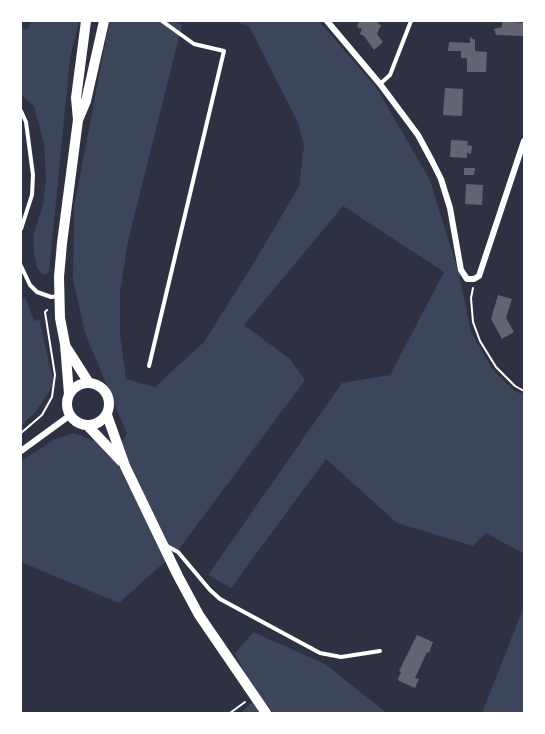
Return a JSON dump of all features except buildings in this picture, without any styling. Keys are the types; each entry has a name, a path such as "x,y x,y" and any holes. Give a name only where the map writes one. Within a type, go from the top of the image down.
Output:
{"main road":[{"path":"86,21 76,98 78,120 62,243 59,296 69,394 67,401 69,416 74,421 88,426 126,465"},
{"path":"78,120 86,101 104,21"},
{"path":"64,344 89,383"},
{"path":"69,394 81,384 89,383 105,390 110,407 107,415 102,420 88,426"},
{"path":"107,415 126,465 199,615 266,713"}],"street":[{"path":"327,21 380,84 418,135 437,170 450,208 461,270 467,279 479,276 482,269 524,141"},
{"path":"21,451 69,416"}],"lane":[{"path":"149,366 224,51 194,44 162,21"},
{"path":"380,84 390,75 411,21"},
{"path":"21,111 26,122 33,175 30,201 21,229"},
{"path":"21,266 27,281 37,292 51,297 59,296"},
{"path":"164,544 178,552 220,599 320,653 341,657 380,651"}],"path":[{"path":"474,279 471,298 473,322 480,341 496,367 515,386 524,391"},
{"path":"21,433 42,415 52,397 55,375 45,312 59,296"},
{"path":"230,713 254,695"}],"shaded area":[{"path":"32,21 79,21 70,58 49,273 43,275 37,268 33,235 43,205 46,180 44,144 34,106 21,95 21,27 27,30"},
{"path":"113,21 173,21 182,25 128,241 120,292 120,334 126,379 155,387 204,342 299,186 304,145 298,123 249,26 233,21 319,21 376,87 430,180 459,274 471,332 492,369 513,390 524,395 524,554 486,533 473,546 397,523 326,459 231,588 208,575 342,383 390,375 444,272 343,206 244,325 290,359 305,380 179,549 119,603 21,562 21,461 55,439 74,433 97,442 110,458 127,434 85,333 73,279 74,207 109,23"},
{"path":"25,297 34,321 39,319 54,384 37,410 21,426 21,300"},
{"path":"524,606 524,713 482,713"},
{"path":"253,632 325,664 387,713 241,713 257,697 235,654"}]}
